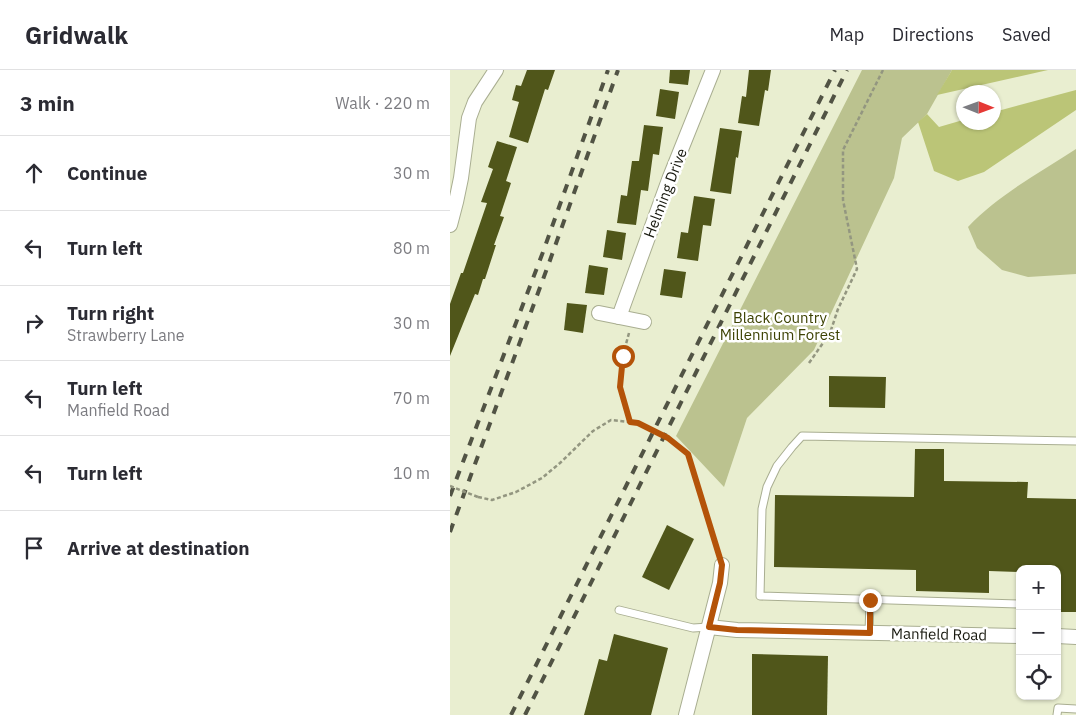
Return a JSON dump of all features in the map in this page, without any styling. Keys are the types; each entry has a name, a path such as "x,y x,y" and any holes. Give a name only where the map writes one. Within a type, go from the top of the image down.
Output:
{"street":[{"path":"450,225 461,178 469,118 475,102 496,70"},
{"name":"Helming Drive","path":"632,320 670,177 713,70"},
{"path":"599,313 632,320"},
{"path":"686,715 720,583 722,565"},
{"name":"Manfield Road","path":"709,627 737,630 1016,636"},
{"path":"1061,636 1076,637"}],"lane":[{"path":"1016,604 760,596 762,509 767,487 777,466 802,436 1076,441"},
{"path":"870,600 870,633"},
{"path":"619,610 693,628 709,627"},
{"path":"1057,715 1058,708 1076,710"}],"path":[{"path":"809,363 830,332 857,269 842,200 843,150 883,70"},
{"path":"630,422 620,387 623,356 632,320"},
{"path":"450,486 478,497 492,500 516,492 542,478 560,464 593,431 611,420 638,423 668,438 688,454 722,565"}],"green space":[{"name":"Black Country Millennium Forest","path":"862,70 952,70 927,114 902,138 894,178 814,350 747,418 724,487 676,436"},
{"path":"1076,149 1076,274 1028,277 1002,270 977,248 968,227 992,205"}],"shaded area":[{"path":"952,70 1048,70 981,85 956,85 956,91 937,95"},
{"path":"1076,90 1076,110 984,172 958,181 934,171 918,122 927,114 939,127 956,122 956,130 1001,130 1001,110"}],"building":[{"path":"527,70 555,70 548,90 545,89 528,143 509,137 519,102 512,100 516,85 521,86"},
{"path":"670,70 690,70 688,85 669,83"},
{"path":"749,70 771,70 768,91 765,90 759,126 738,123 742,96 746,97"},
{"path":"660,89 679,92 675,119 656,116"},
{"path":"644,125 663,127 659,155 653,154 648,191 641,190 636,225 617,223 621,195 627,196 632,161 639,161"},
{"path":"720,128 742,131 731,194 710,191"},
{"path":"497,141 517,147 506,181 511,183 500,216 504,217 485,279 483,279 478,295 475,294 450,356 450,304 461,273 463,273 487,203 481,202 493,169 488,167"},
{"path":"694,196 715,199 711,226 703,225 698,261 677,258 681,232 688,233"},
{"path":"607,230 626,233 622,260 603,257"},
{"path":"589,265 608,268 604,295 585,293"},
{"path":"664,269 686,272 682,298 660,295"},
{"path":"567,303 587,305 583,333 564,330"},
{"path":"829,376 886,377 885,408 829,407"},
{"path":"915,449 944,449 944,481 1028,482 1027,498 1076,499 1076,612 1061,612 1061,565 1016,565 1016,572 989,571 989,593 916,591 916,570 774,567 775,495 914,497"},
{"path":"667,525 694,539 669,590 642,577"},
{"path":"614,634 668,648 651,715 584,715 599,659 607,661"},
{"path":"752,654 828,656 827,715 752,715"}],"railway":[{"path":"450,496 543,252 608,70"},
{"path":"450,532 618,70"},
{"path":"511,715 835,70"},
{"path":"525,715 847,70"}],"route":[{"path":"623,356 620,387 630,422 638,423 668,438 688,454 722,565 720,583 709,627 737,630 870,633 870,600"}]}
